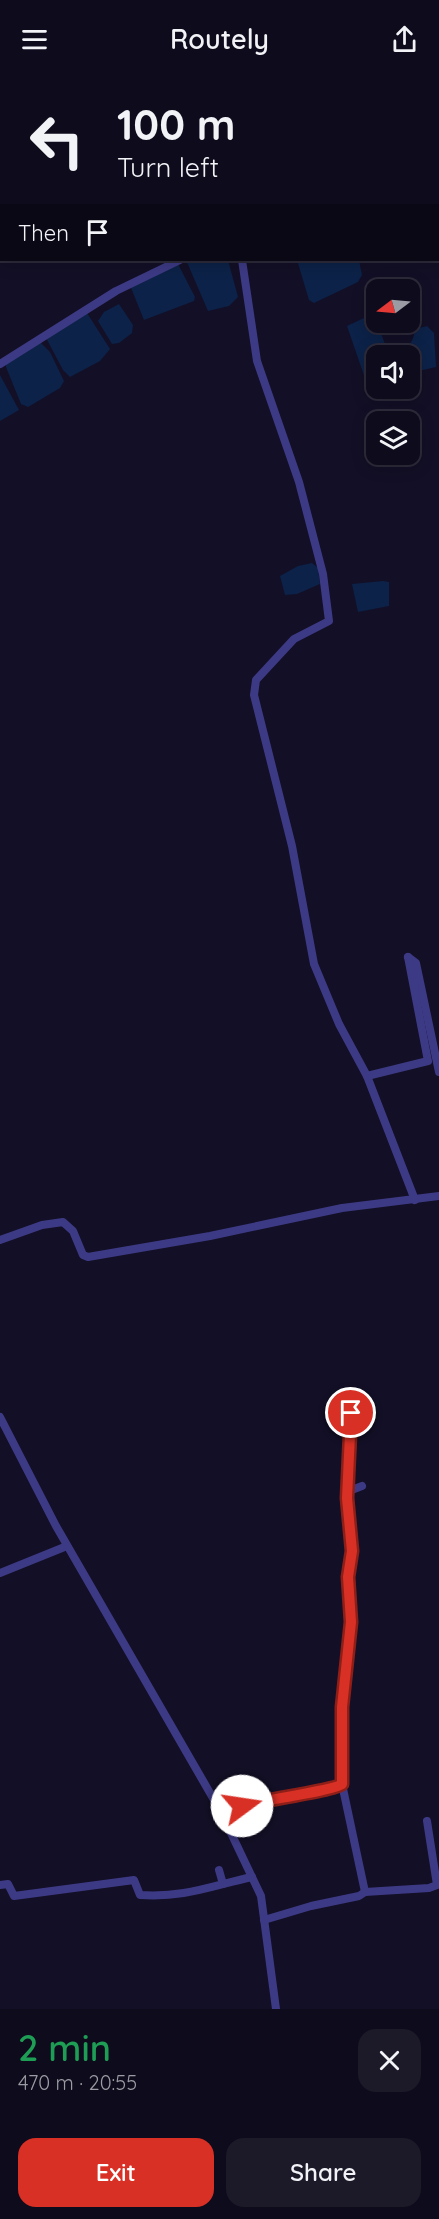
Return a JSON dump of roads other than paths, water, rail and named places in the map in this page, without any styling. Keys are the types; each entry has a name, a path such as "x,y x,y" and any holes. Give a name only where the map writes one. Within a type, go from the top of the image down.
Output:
{"street":[{"path":"0,364 116,291 178,261"},
{"path":"242,261 246,271 257,361 299,482 323,574 330,612 329,621 294,639 272,666 256,680 254,695 292,846 314,964 339,1024 367,1076 415,1200"},
{"path":"367,1076 428,1061 408,957 417,963 439,1072"},
{"path":"0,1240 42,1226 63,1222 73,1232 81,1251 88,1257 210,1236 342,1208 439,1196"},
{"path":"352,1394 347,1498 352,1551 348,1577 351,1622 342,1707 342,1784 365,1892"},
{"path":"0,1417 4,1432 67,1546 221,1812 261,1896 276,2009"},
{"path":"349,1491 362,1486"},
{"path":"0,1573 67,1546"},
{"path":"221,1812 260,1801 339,1788 342,1784"},
{"path":"264,1920 311,1906 359,1896 365,1892 429,1888 437,1885 427,1821"},
{"path":"219,1870 223,1884"},
{"path":"0,1885 8,1884 14,1896 134,1880 141,1895 165,1897 180,1896 252,1877"}],"water":[{"path":"177,261 195,297 194,301 144,320 129,283 152,269"},
{"path":"186,261 228,261 238,297 229,306 208,311"},
{"path":"297,261 359,261 362,275 358,282 314,303 309,300"},
{"path":"119,304 133,325 132,333 119,343 112,344 98,321 104,312"},
{"path":"87,313 110,349 100,361 70,377 63,370 46,338 50,328"},
{"path":"366,317 366,333 381,333 385,345 366,345 366,381 347,326"},
{"path":"427,326 434,333 436,367 420,371 420,345 408,345 414,333 420,333 420,328"},
{"path":"38,340 50,352 64,381 60,388 28,407 21,404 6,367 6,358"},
{"path":"0,375 19,410 0,421"},
{"path":"312,563 318,568 320,584 297,594 285,595 280,576 298,566"},
{"path":"389,582 389,606 358,612 352,584"}]}
